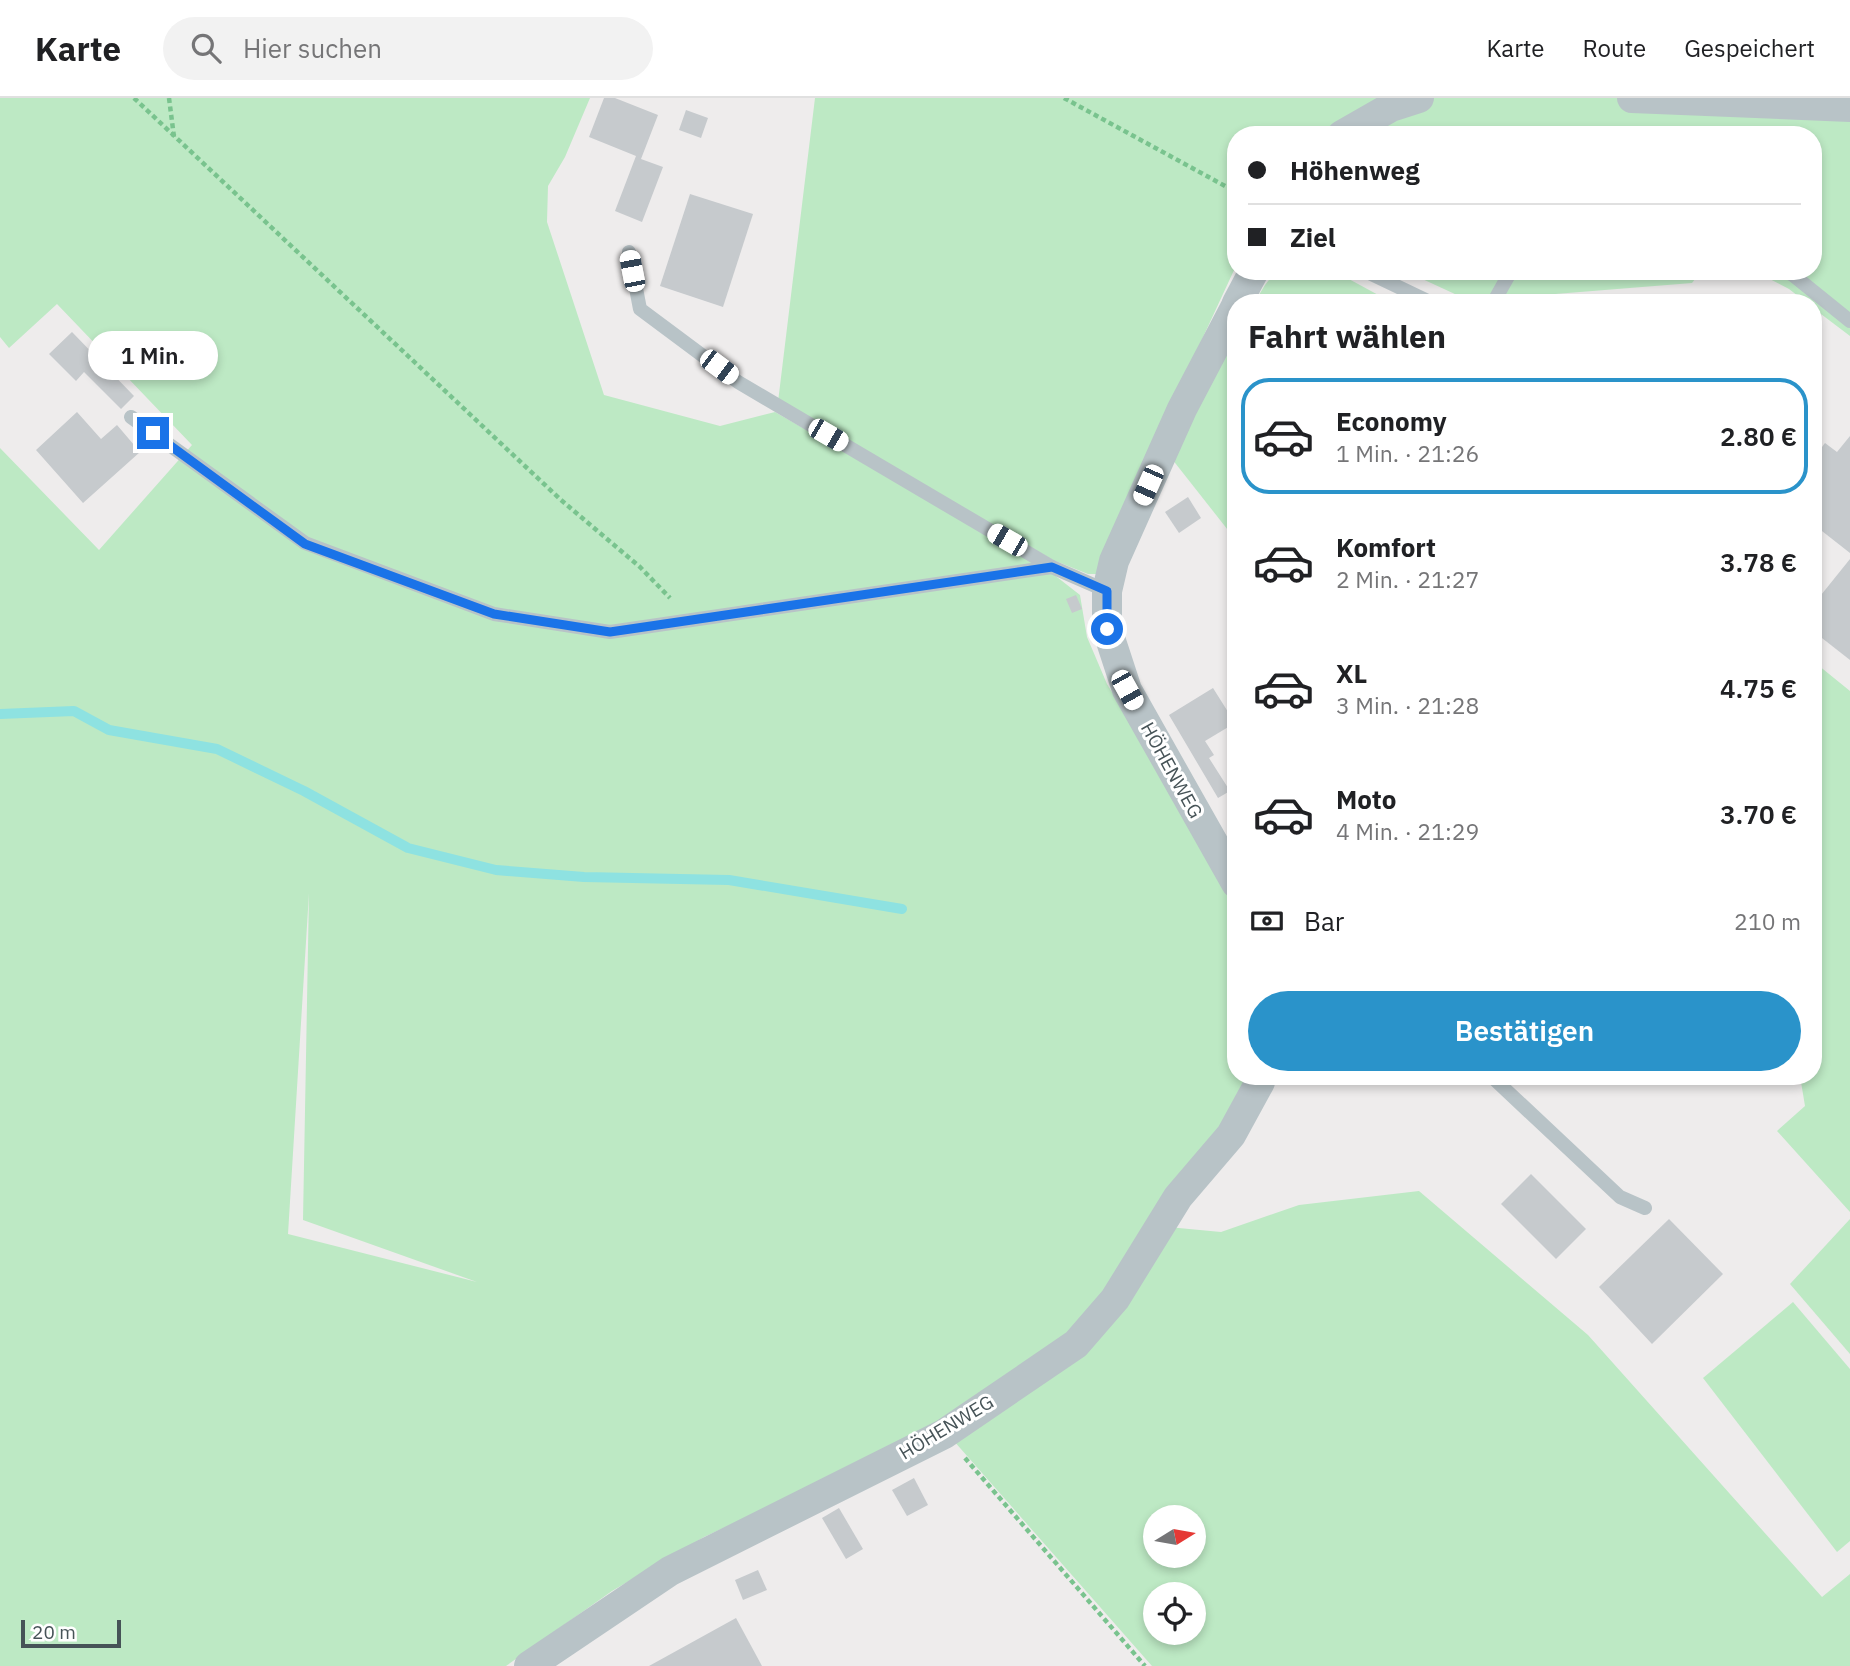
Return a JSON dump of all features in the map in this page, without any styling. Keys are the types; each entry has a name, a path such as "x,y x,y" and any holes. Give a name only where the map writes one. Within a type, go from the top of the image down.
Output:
{"street":[{"path":"1358,126 1391,107 1419,98"},
{"path":"1632,98 1850,107"},
{"name":"HÖHENWEG","path":"1227,322 1182,409 1114,561 1107,591 1107,629 1127,690 1227,867"},
{"name":"HÖHENWEG","path":"529,1666 670,1572 944,1434 1076,1344 1115,1299 1178,1197 1231,1135 1258,1085"}],"lane":[{"path":"629,252 640,309 738,382 1052,567 1107,591"},
{"path":"1384,280 1413,294"},
{"path":"1799,280 1817,294"},
{"path":"1822,298 1850,321"},
{"path":"131,417 305,544 494,614 610,632 1052,567"},
{"path":"1501,1085 1620,1197 1645,1208"}],"path":[{"path":"134,98 561,500 640,567 693,621"},
{"path":"169,98 174,137"},
{"path":"1064,98 1227,187"},
{"path":"944,1434 1145,1666"}],"green space":[{"path":"0,98 590,98 565,157 548,186 547,222 604,395 720,426 775,412 1039,563 1080,595 1087,637 1107,684 1193,824 1227,891 1227,1085 1248,1085 1103,1299 1074,1330 938,1422 833,1477 704,1537 612,1591 506,1666 0,1666 0,448 99,550 192,445 57,304 9,348 0,337","holes":["309,893 303,1220 477,1282 288,1234"]},
{"path":"815,98 1850,98 1850,336 1822,315 1822,294 1795,294 1772,280 1822,280 1822,126 1227,126 1227,280 1229,280 1098,574 1088,574 1053,560 778,402"},
{"path":"1269,280 1351,280 1376,294 1260,294"},
{"path":"1424,280 1694,280 1692,283 1556,294 1455,294"},
{"path":"1227,352 1227,529 1172,459"},
{"path":"1822,668 1850,691 1850,1212 1777,1131 1805,1106 1802,1085 1822,1085"},
{"path":"1419,1191 1588,1335 1822,1597 1850,1574 1850,1666 1152,1666 953,1440 1042,1383 1168,1227 1221,1232 1299,1205"},
{"path":"1850,1219 1850,1354 1790,1284"},
{"path":"1793,1302 1850,1369 1850,1541 1837,1552 1703,1378"}],"building":[{"path":"604,98 615,98 658,115 641,159 663,167 642,222 615,211 636,156 589,137"},
{"path":"686,110 708,118 701,138 679,130"},
{"path":"690,194 753,214 723,307 660,286"},
{"path":"72,332 134,396 121,409 84,372 76,381 49,354"},
{"path":"77,412 101,439 117,425 140,452 83,503 36,450"},
{"path":"1850,436 1850,553 1822,531 1822,447 1825,443 1837,452"},
{"path":"1188,497 1201,518 1179,533 1165,512"},
{"path":"1850,559 1850,660 1822,638 1822,594"},
{"path":"1076,595 1082,609 1072,613 1066,599"},
{"path":"1213,688 1227,710 1227,728 1205,741 1214,755 1209,758 1227,786 1227,793 1218,798 1169,715"},
{"path":"1531,1174 1586,1229 1556,1259 1501,1204"},
{"path":"1669,1219 1723,1274 1652,1344 1599,1287"},
{"path":"914,1478 928,1505 907,1516 892,1490"},
{"path":"839,1508 863,1549 846,1559 822,1518"},
{"path":"758,1570 767,1590 743,1600 735,1580"},
{"path":"736,1618 762,1666 649,1666"}],"waterway":[{"path":"0,714 74,711 109,730 217,749 304,791 408,848 496,870 584,877 729,880 902,909"}],"route":[{"path":"153,433 305,544 494,614 610,632 1052,567 1107,591 1107,629"}]}
